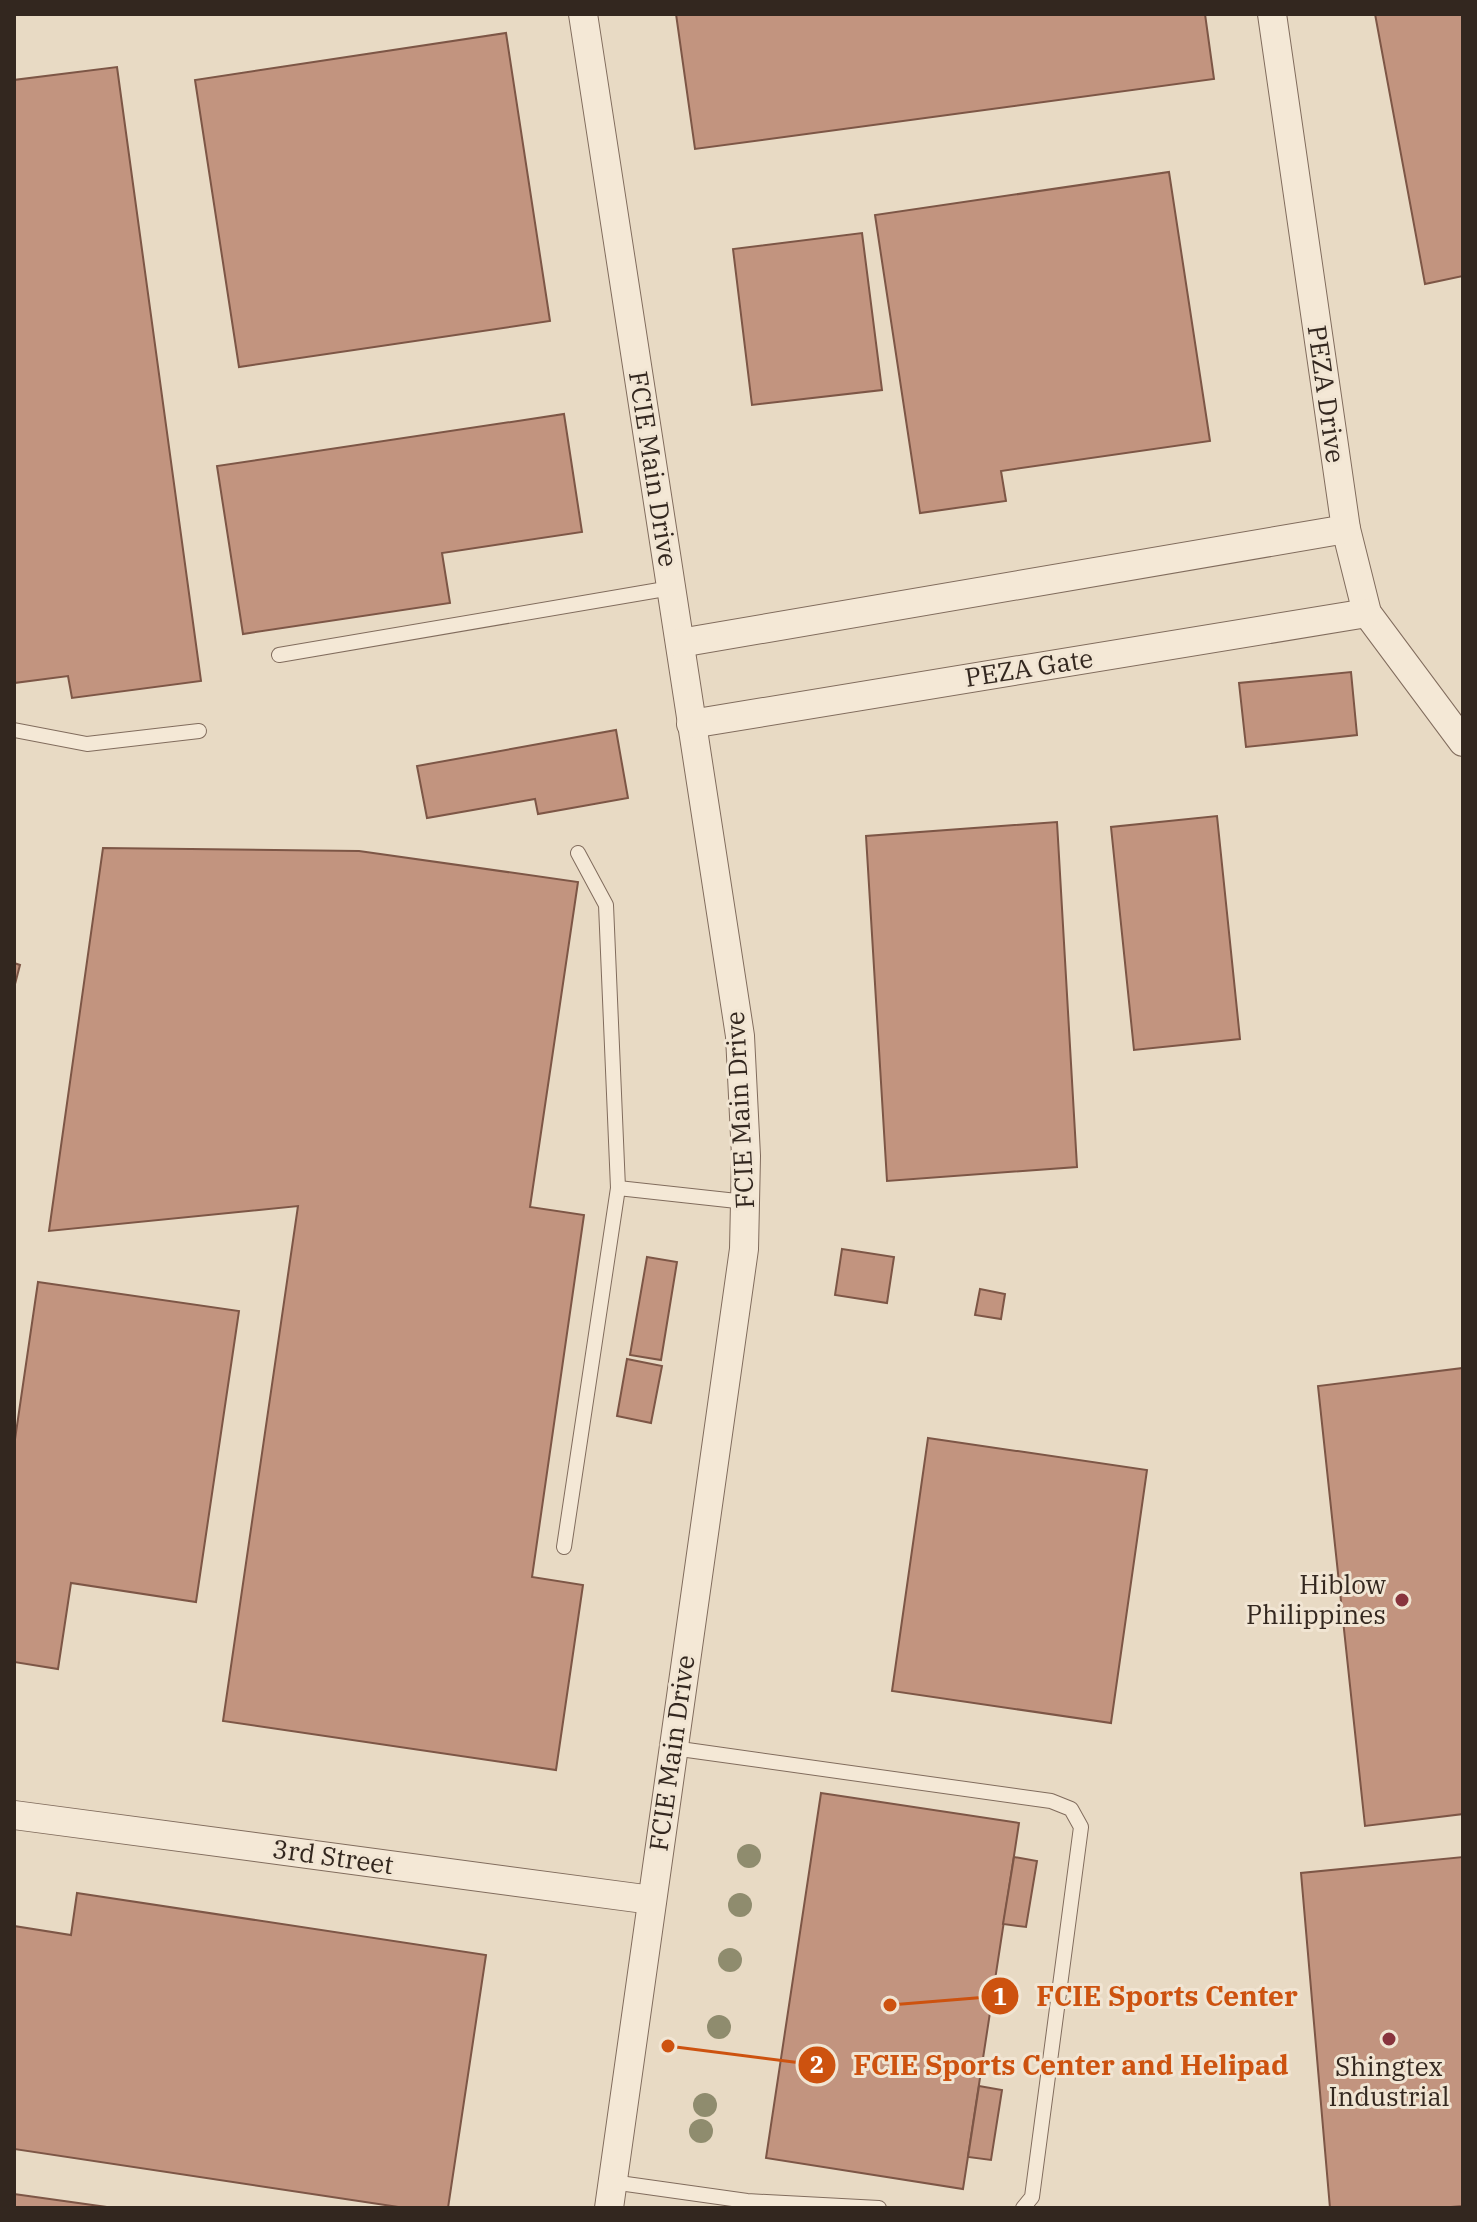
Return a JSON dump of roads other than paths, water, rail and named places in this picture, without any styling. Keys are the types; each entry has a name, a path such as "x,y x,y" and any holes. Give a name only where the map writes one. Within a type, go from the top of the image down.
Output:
{"street":[{"name":"FCIE Main Drive","path":"583,14 740,1036 746,1202 744,1249 610,2195"},
{"name":"PEZA Drive","path":"1272,14 1346,529 1367,613 1463,742"},
{"path":"680,643 1346,529"},
{"name":"PEZA Gate","path":"691,724 1367,613"},
{"name":"3rd Street","path":"14,1815 652,1900"}],"lane":[{"path":"279,655 671,588"},
{"path":"14,730 87,744 199,731"},
{"path":"564,1547 618,1188 606,905 578,853"},
{"path":"618,1188 746,1202"},
{"path":"673,1748 1051,1801 1071,1809 1081,1827 1032,2197 1023,2208"},
{"path":"610,2195 879,2208"}],"place":[{"name":"Hiblow Philippines","path":"1402,1600"},
{"name":"FCIE Sports Center","path":"890,2005"},
{"name":"Shingtex Industrial","path":"1389,2039"},
{"name":"FCIE Sports Center and Helipad","path":"668,2046"}]}
